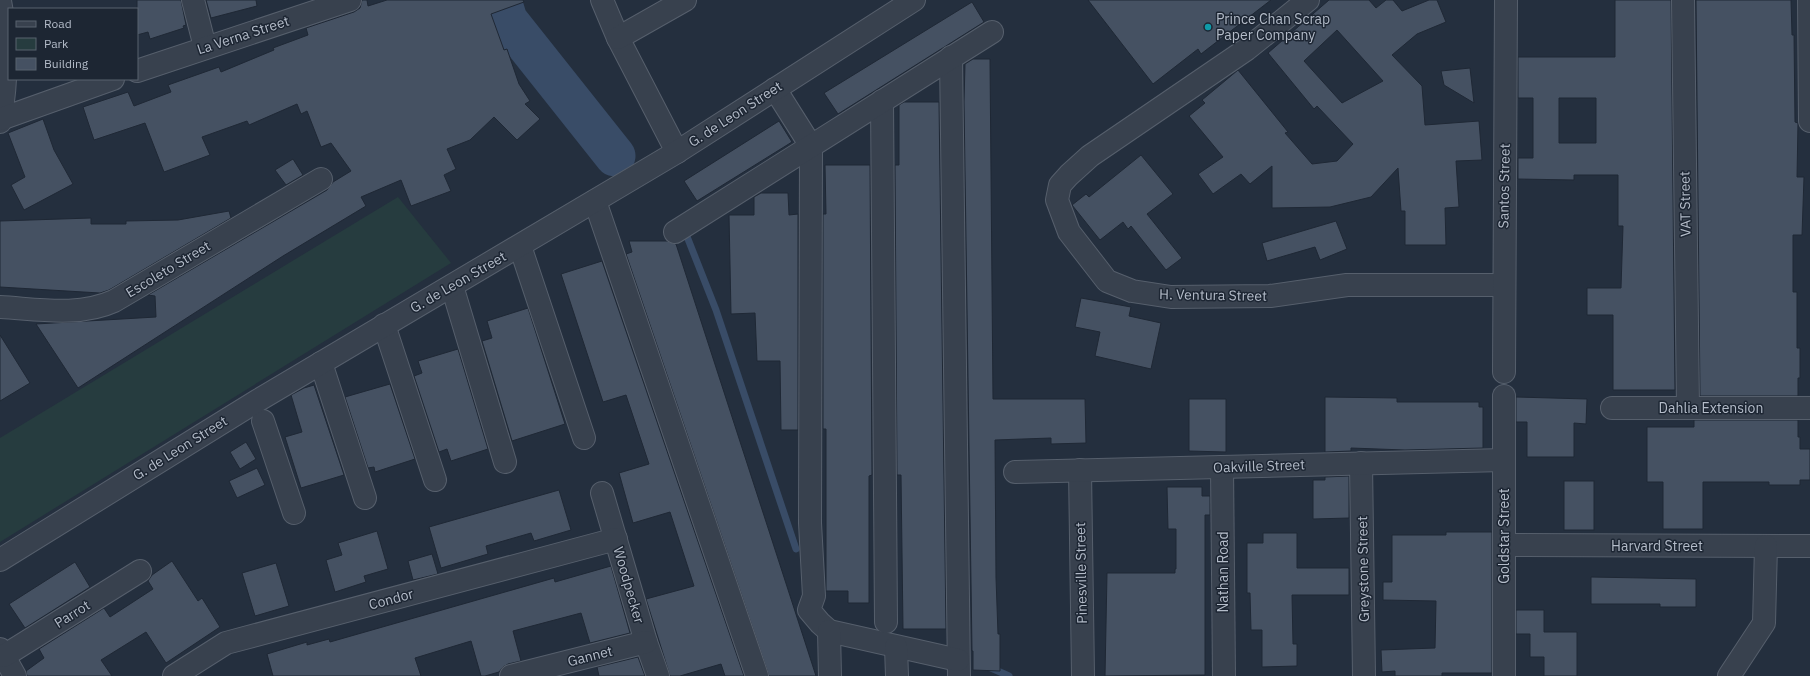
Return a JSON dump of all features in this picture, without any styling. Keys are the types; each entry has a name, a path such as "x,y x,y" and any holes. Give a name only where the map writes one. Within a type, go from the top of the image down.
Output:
{"street":[{"path":"193,0 205,47"},
{"name":"La Verna Street","path":"138,71 205,47 350,0"},
{"path":"602,0 618,38 677,152"},
{"path":"618,38 685,0"},
{"name":"G. de Leon Street","path":"0,560 384,325 677,152 914,0"},
{"name":"H. Ventura Street","path":"1308,0 1247,49 1090,156 1069,175 1060,186 1057,200 1069,232 1106,281 1132,291 1171,297 1270,296 1347,285 1503,285"},
{"name":"Santos Street","path":"1504,372 1503,285 1506,0"},
{"name":"VAT Street","path":"1682,0 1688,408"},
{"path":"1809,0 1810,121"},
{"path":"0,1 5,45 5,77 0,122"},
{"path":"675,232 992,32"},
{"path":"775,89 810,146 810,523 814,596 809,610 820,623 830,631 896,647 958,668 951,58"},
{"path":"0,119 110,80"},
{"path":"882,101 886,622"},
{"name":"Escoleto Street","path":"0,307 66,310 100,307 322,179"},
{"path":"595,201 757,676"},
{"path":"520,246 584,438"},
{"path":"452,286 505,462"},
{"path":"384,325 435,480"},
{"path":"321,363 365,498"},
{"name":"Goldstar Street","path":"1504,396 1504,676"},
{"name":"Dahlia Extension","path":"1612,408 1810,408"},
{"path":"264,421 294,513"},
{"name":"Oakville Street","path":"1015,472 1504,460"},
{"name":"Greystone Street","path":"1361,463 1364,676"},
{"name":"Nathan Road","path":"1222,467 1224,676"},
{"name":"Pinesville Street","path":"1080,470 1083,676"},
{"name":"Woodpecker","path":"602,493 646,642 658,676"},
{"name":"Condor","path":"174,676 226,643 616,539"},
{"name":"Harvard Street","path":"1505,545 1810,546"},
{"path":"1729,676 1764,623 1766,546"},
{"name":"Parrot","path":"2,653 140,571"},
{"path":"830,631 830,676"},
{"name":"Gannet","path":"511,676 646,642"},
{"path":"896,647 897,676"},
{"path":"2,653 15,676"}],"green space":[{"path":"398,197 451,263 0,542 0,438"}],"building":[{"path":"137,0 181,0 186,25 183,26 184,28 150,39 148,32 138,35"},
{"path":"206,0 256,0 257,6 211,18"},
{"path":"362,0 367,0 368,6 387,0 523,0 524,2 491,14 504,50 507,49 519,84 530,101 525,104 540,119 517,140 494,117 470,140 447,149 456,169 444,175 451,191 411,206 401,180 361,197 366,206 283,256 78,388 36,324 156,317 155,296 148,295 327,190 333,182 351,171 331,143 321,147 307,111 301,114 297,104 249,125 247,121 202,137 210,155 164,172 145,123 94,140 83,107 128,92 134,106 171,92 168,85 219,67 221,72 274,50 273,48 308,35 306,28 354,12 360,8"},
{"path":"1088,0 1271,0 1201,54 1198,49 1153,84"},
{"path":"1329,0 1369,0 1376,8 1386,0 1393,0 1402,11 1429,0 1437,0 1446,22 1417,34 1392,55 1422,86 1425,125 1479,121 1482,160 1456,161 1459,207 1445,208 1446,245 1405,245 1405,211 1401,211 1398,168 1371,197 1330,207 1272,208 1272,166 1250,184 1241,174 1213,194 1198,174 1223,157 1189,116 1205,103 1202,100 1238,70 1288,132 1285,133 1312,164 1337,161 1353,144 1317,106 1314,109 1268,53","holes":["1337,30 1383,81 1342,103 1304,61"]},
{"path":"1615,0 1671,0 1675,390 1613,390 1613,315 1587,315 1587,288 1621,288 1623,226 1618,226 1618,175 1574,175 1574,180 1518,179 1518,158 1533,158 1533,98 1518,98 1518,57 1615,57","holes":["1559,98 1596,98 1596,143 1559,143"]},
{"path":"1696,0 1791,0 1792,35 1794,35 1795,122 1798,123 1797,177 1804,177 1802,235 1793,235 1793,292 1797,292 1797,348 1800,348 1800,378 1798,378 1798,396 1700,396"},
{"path":"972,2 984,22 838,114 824,93"},
{"path":"973,59 990,59 993,399 1085,399 1086,443 1051,444 1051,438 995,440 996,578 998,634 1000,634 1000,671 973,670 972,651 964,102 965,64"},
{"path":"1470,68 1474,103 1444,85 1441,71"},
{"path":"904,102 939,102 946,629 903,629 901,475 897,475 895,165 899,165 899,105"},
{"path":"43,119 54,150 73,184 24,210 11,185 25,177 8,133"},
{"path":"779,121 792,142 697,201 684,181"},
{"path":"1141,155 1173,194 1147,214 1182,258 1166,270 1131,226 1128,229 1123,222 1100,240 1072,205 1086,194 1089,197"},
{"path":"293,159 303,175 286,185 275,170"},
{"path":"825,165 870,165 872,475 869,476 869,603 848,603 848,591 826,591 826,429 823,429 823,214 826,214"},
{"path":"761,193 788,193 789,215 798,214 798,430 781,430 780,361 757,361 755,313 731,314 729,215 754,215 754,197"},
{"path":"229,211 231,218 109,290 100,293 0,287 0,221 91,218 91,224 126,224 126,221 178,220"},
{"path":"1336,221 1347,249 1320,260 1315,247 1267,261 1262,243"},
{"path":"629,241 667,241 676,244 816,676 769,676 626,254 632,252"},
{"path":"602,261 744,676 725,676 721,664 680,676 670,676 646,599 694,586 670,512 633,523 619,473 649,464 626,395 603,402 561,274"},
{"path":"1081,298 1131,307 1129,316 1161,323 1151,369 1095,356 1100,332 1075,327"},
{"path":"528,308 565,424 512,441 482,341 492,338 487,321"},
{"path":"0,335 30,383 0,401"},
{"path":"458,349 488,449 451,461 447,449 439,452 414,376 422,373 418,361"},
{"path":"390,384 415,459 375,472 374,467 368,468 345,397"},
{"path":"314,385 344,475 301,488 285,437 302,432 291,395 304,388"},
{"path":"1325,397 1397,398 1397,402 1479,402 1479,407 1483,407 1483,448 1405,450 1351,448 1351,451 1325,452"},
{"path":"1516,397 1587,399 1586,424 1574,423 1574,457 1527,457 1527,422 1516,422"},
{"path":"1189,399 1226,399 1226,452 1189,451"},
{"path":"1694,420 1798,420 1800,449 1810,449 1810,480 1800,480 1800,485 1769,485 1769,482 1703,482 1703,529 1663,529 1663,482 1647,482 1647,427 1694,427"},
{"path":"246,442 256,459 240,469 230,452"},
{"path":"257,468 265,485 237,498 229,481"},
{"path":"1349,476 1349,518 1313,519 1313,480 1325,480 1325,477"},
{"path":"1564,481 1594,481 1594,530 1564,530"},
{"path":"1167,487 1202,487 1202,496 1210,496 1210,515 1205,515 1205,675 1105,676 1107,573 1175,573 1176,529 1168,529"},
{"path":"559,490 571,530 534,541 531,533 486,546 488,554 441,568 429,527"},
{"path":"377,531 388,569 364,576 366,582 335,592 326,560 342,555 338,543"},
{"path":"1446,532 1492,532 1492,673 1442,673 1442,676 1395,676 1395,671 1382,672 1381,650 1435,648 1436,601 1383,600 1383,582 1392,582 1392,535 1446,535"},
{"path":"1263,533 1297,533 1297,568 1349,568 1349,595 1292,595 1293,644 1297,644 1297,666 1262,667 1262,630 1251,630 1250,593 1247,593 1247,543 1263,543"},
{"path":"432,554 438,574 413,580 408,561"},
{"path":"172,561 198,601 202,598 220,627 166,663 146,632 101,660 112,676 27,676 26,671 44,658 39,649 104,608 110,617 153,589 148,581 152,575"},
{"path":"75,562 90,587 25,628 9,604"},
{"path":"276,563 289,606 255,616 242,573"},
{"path":"611,566 630,633 590,643 581,613 513,631 521,661 508,664 499,672 485,676 481,676 471,641 415,658 421,676 273,676 267,654 307,642 307,645 329,639 330,642 554,578 555,582"},
{"path":"1591,577 1696,579 1696,607 1660,607 1660,604 1591,604"},
{"path":"1516,610 1544,610 1544,632 1577,632 1577,676 1544,676 1544,657 1530,657 1530,634 1516,634"},
{"path":"638,657 645,676 599,676 597,667"}],"waterway":[{"path":"501,0 507,20 615,156"},
{"path":"686,234 716,310 796,549"},
{"path":"991,668 1009,676"}],"place":[{"name":"Prince Chan Scrap Paper Company","path":"1208,27"}]}
